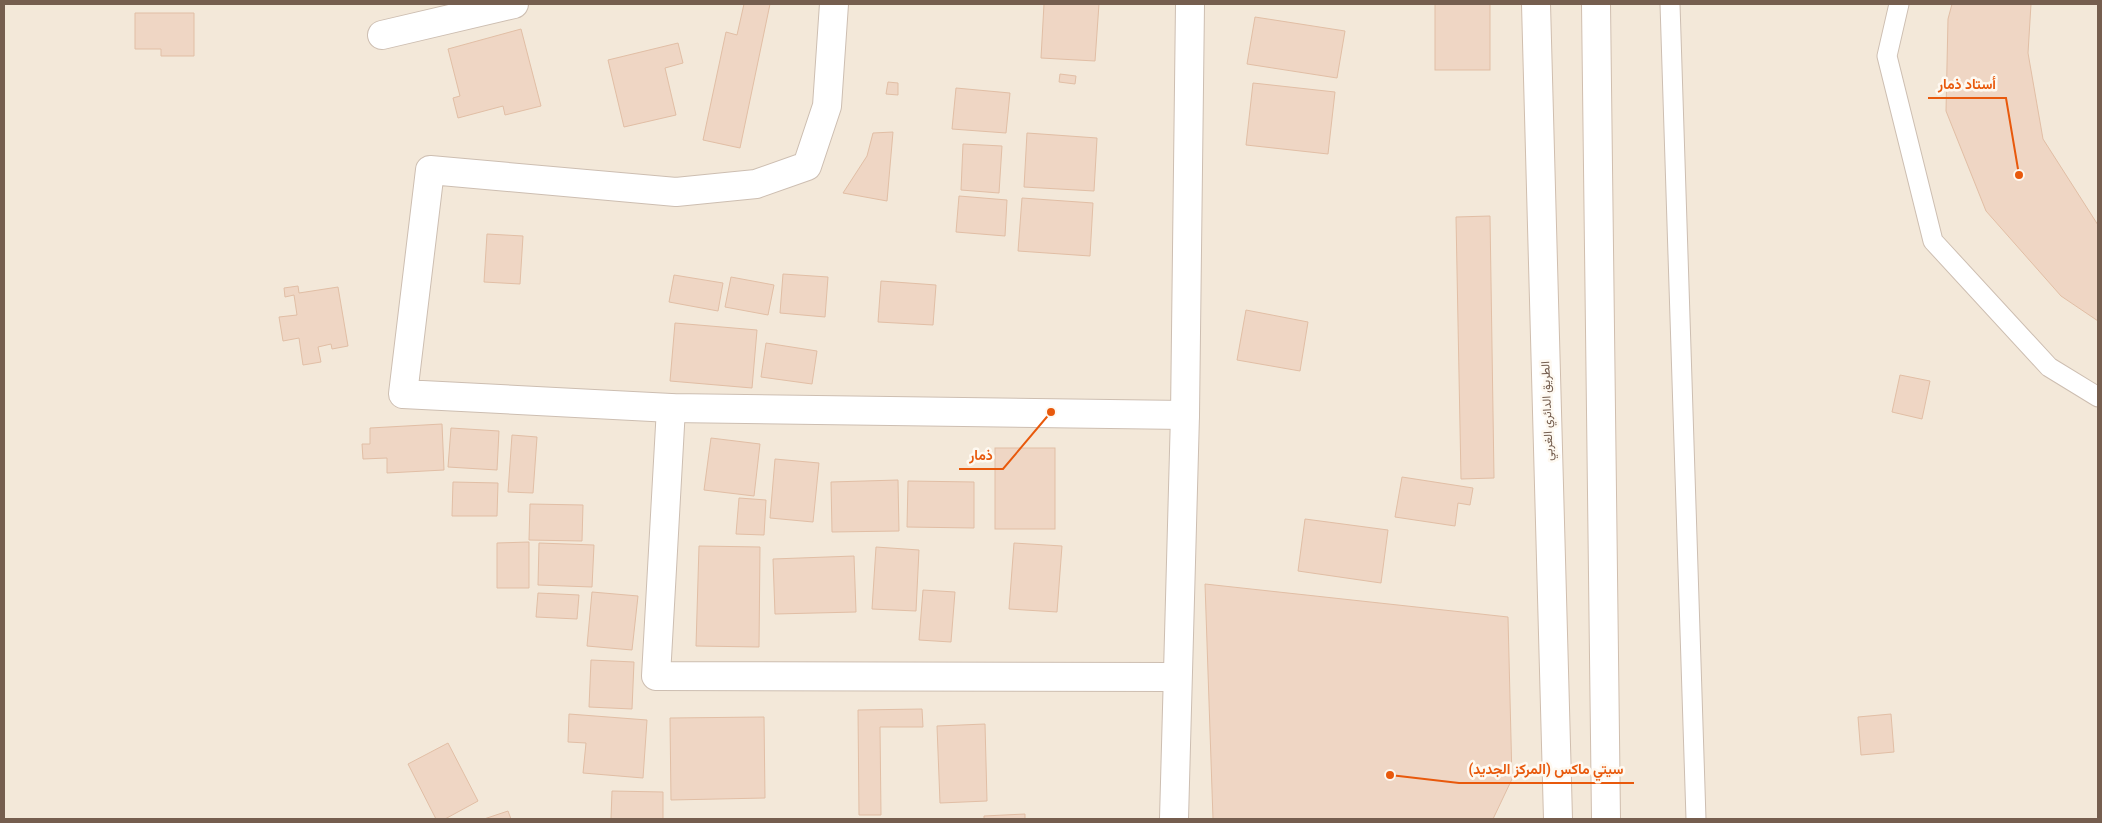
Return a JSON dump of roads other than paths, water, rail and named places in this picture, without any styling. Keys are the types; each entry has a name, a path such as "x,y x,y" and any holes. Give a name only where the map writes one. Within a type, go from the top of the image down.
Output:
{"street":[{"path":"382,35 514,4"},
{"path":"834,4 827,106 808,166 756,184 676,192 430,170 403,394 671,408 1185,415"},
{"path":"1174,819 1176,677 1185,415 1190,4"},
{"name":"الطريق الدائري الغربي","path":"1536,4 1558,819"},
{"path":"1596,4 1606,819"},
{"path":"671,408 656,676 1176,677"},
{"path":"1543,819 1558,785"}],"lane":[{"path":"1670,4 1696,819"},
{"path":"1899,4 1887,56 1933,241 2049,367 2098,397"}],"place":[{"name":"أستاد ذمار","path":"2019,175"},
{"name":"ذمار","path":"1051,412"},
{"name":"سيتي ماكس (المركز الجديد)","path":"1390,775"}]}
